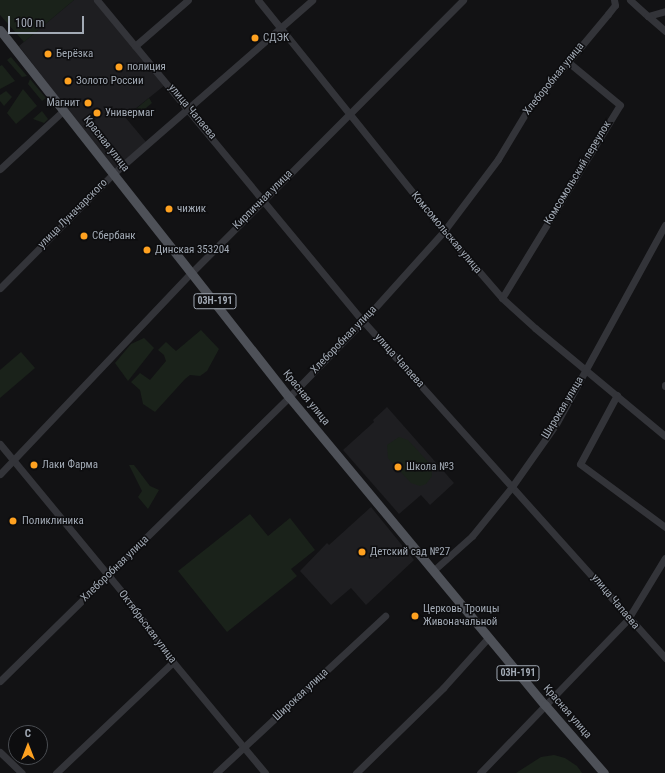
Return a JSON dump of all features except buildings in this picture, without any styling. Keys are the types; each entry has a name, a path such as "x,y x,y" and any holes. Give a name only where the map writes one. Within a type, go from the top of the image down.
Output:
{"main road":[{"name":"Красная улица","path":"0,30 289,397 434,570 488,638 604,773"}],"street":[{"name":"улица Чапаева","path":"98,0 135,46 190,109 363,321 511,488 582,563 628,619 665,658"},
{"path":"135,46 188,0"},
{"name":"Комсомольская улица","path":"258,0 444,231 502,298 617,395 664,432"},
{"name":"улица Луначарского","path":"0,288 114,173 190,109 312,0"},
{"name":"Кирпичная улица","path":"0,474 192,272 463,0"},
{"name":"Хлеборобная улица","path":"0,682 289,397 363,321 444,231 498,159 527,111 608,14 615,5 614,0"},
{"path":"630,0 665,31"},
{"path":"648,16 665,11"},
{"name":"Комсомольский переулок","path":"502,298 620,105 568,62"},
{"path":"0,169 64,110"},
{"name":"Широкая улица","path":"434,570 472,536 511,488 556,424 665,226"},
{"path":"617,395 580,464 665,527"},
{"name":"Октябрьская улица","path":"0,444 126,597 173,662 243,749 265,773"},
{"path":"480,773 628,619 665,558"},
{"name":"Широкая улица","path":"216,773 385,616"},
{"path":"356,773 443,688 488,638"},
{"path":"56,773 173,662"},
{"path":"0,752 22,773"}],"shaded area":[{"path":"0,0 74,0 24,42 0,15"},
{"path":"74,0 95,0 165,85 125,117 146,142 114,170 19,46"},
{"path":"11,57 27,76 22,77 7,60"},
{"path":"2,65 15,81 0,89 0,66"},
{"path":"30,79 46,98 42,101 28,84"},
{"path":"23,89 37,106 16,124 7,113"},
{"path":"6,91 12,97 4,106 0,101 0,95"},
{"path":"149,98 152,103 135,117 131,113"},
{"path":"42,111 48,119 44,123 33,119"},
{"path":"201,330 219,349 207,371 200,376 190,375 155,412 143,404 140,390 131,382 140,373 150,380 166,361 164,355 158,350 166,342 176,351"},
{"path":"144,338 154,348 128,381 115,363 131,344"},
{"path":"21,352 35,368 0,398 0,370"},
{"name":"Школа №3","path":"387,407 454,483 430,505 421,495 399,514 343,450 374,422 373,420"},
{"path":"399,437 408,440 431,465 432,476 426,484 420,486 411,483 388,458 387,445"},
{"path":"129,465 134,465 150,486 159,490 148,509 138,497 142,491"},
{"name":"Детский сад №27","path":"371,507 414,560 366,605 351,588 331,605 300,571 327,543 329,545"},
{"path":"250,514 268,536 290,518 315,550 291,569 297,576 227,632 178,571"},
{"path":"554,755 565,758 577,766 582,773 516,773 541,757"}],"place":[{"name":"СДЭК","path":"255,38"},
{"name":"Берёзка","path":"48,54"},
{"name":"полиция","path":"119,67"},
{"name":"Золото России","path":"68,81"},
{"name":"Магнит","path":"88,103"},
{"name":"Универмаг","path":"97,113"},
{"name":"чижик","path":"169,209"},
{"name":"Сбербанк","path":"84,236"},
{"name":"Динская 353204","path":"147,250"},
{"name":"Лаки Фарма","path":"34,465"},
{"name":"Школа №3","path":"398,467"},
{"name":"Поликлиника","path":"13,521"},
{"name":"Детский сад №27","path":"362,552"},
{"name":"Церковь Троицы Живоначальной","path":"415,616"}]}
